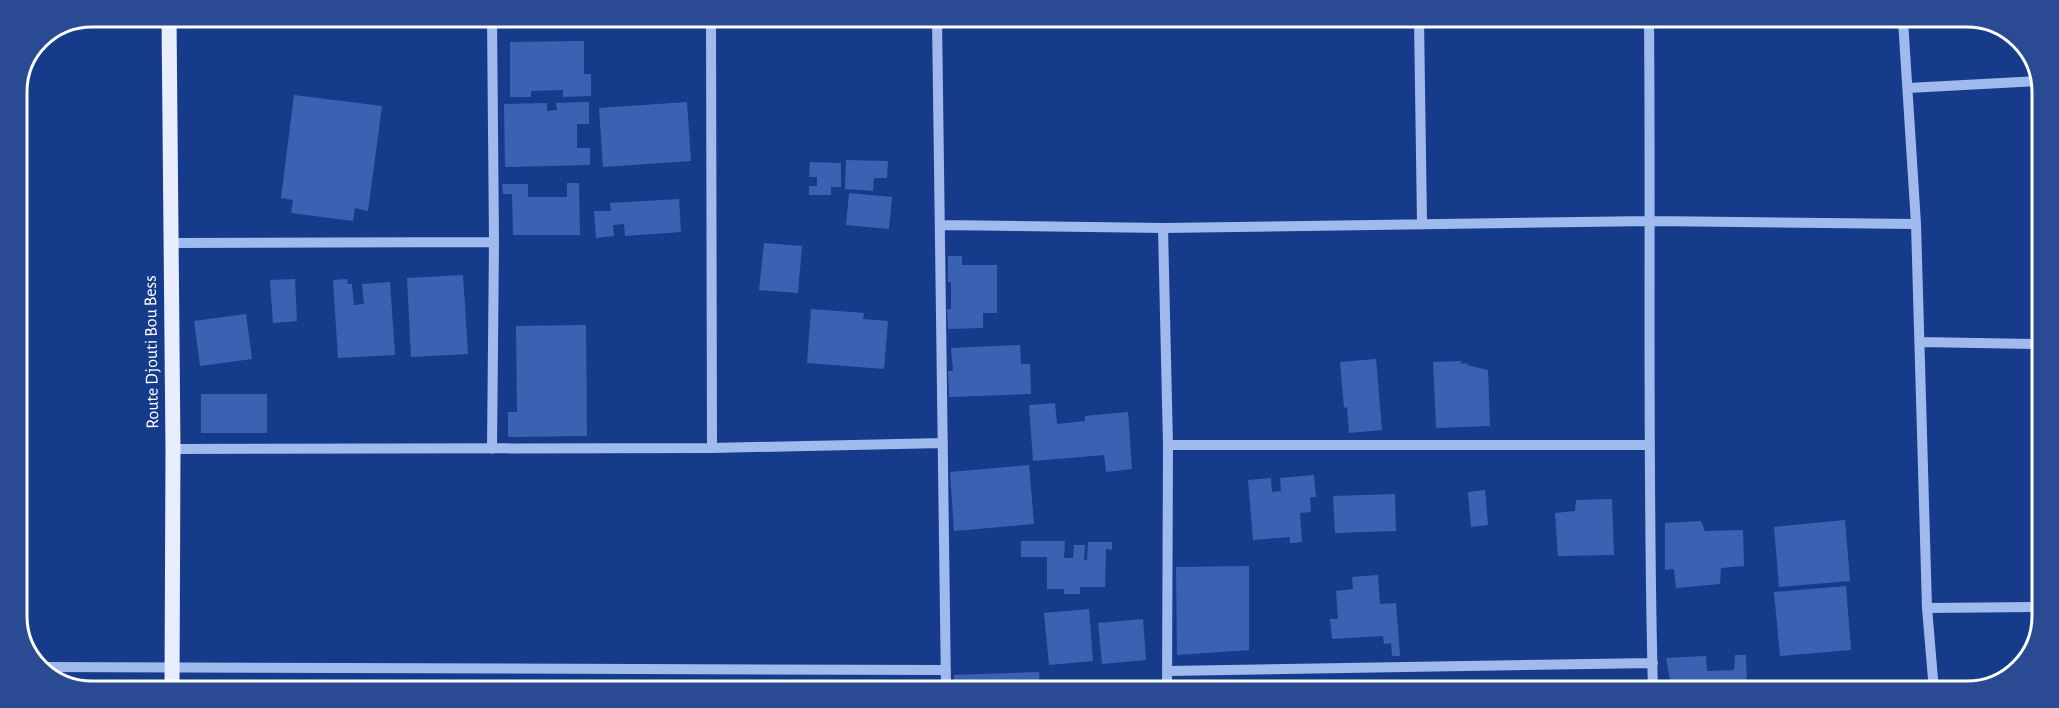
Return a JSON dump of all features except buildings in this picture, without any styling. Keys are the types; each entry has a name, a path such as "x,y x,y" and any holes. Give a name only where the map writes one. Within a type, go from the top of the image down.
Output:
{"main road":[{"name":"Route Djouti Bou Bess","path":"169,27 173,449 172,681"}],"street":[{"path":"492,27 494,242 492,449"},
{"path":"711,27 712,448"},
{"path":"938,27 946,681"},
{"path":"1419,27 1422,223"},
{"path":"1648,27 1653,681"},
{"path":"1904,27 1917,224 1927,608 1933,681"},
{"path":"1908,88 2031,81"},
{"path":"940,225 1163,228 1651,221 1917,224"},
{"path":"1163,228 1168,445 1167,681"},
{"path":"171,243 494,242"},
{"path":"1920,342 2032,344"},
{"path":"173,449 712,448 943,443"},
{"path":"1168,445 1650,445"},
{"path":"1927,608 2032,607"},
{"path":"1167,670 1653,663"},
{"path":"53,667 945,670"}]}
